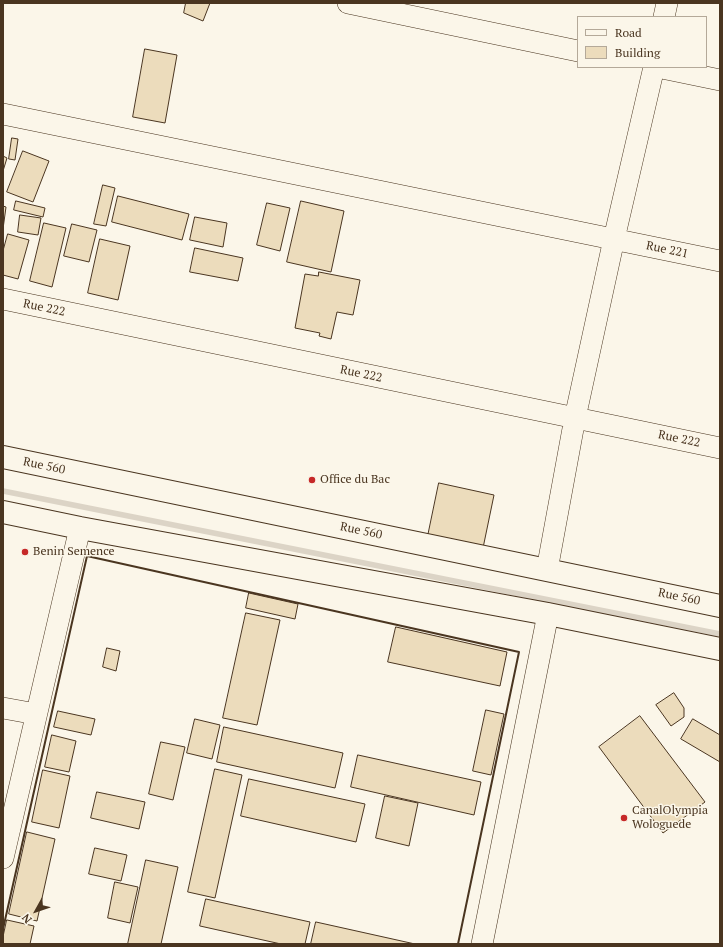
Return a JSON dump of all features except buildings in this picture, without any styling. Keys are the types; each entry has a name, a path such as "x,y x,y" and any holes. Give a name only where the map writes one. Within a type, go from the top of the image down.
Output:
{"main road":[{"name":"Rue 560","path":"3,457 720,606"},
{"path":"3,512 80,528 548,614 720,649"}],"street":[{"path":"348,3 577,51"},
{"path":"664,16 667,3"},
{"path":"546,570 575,418 614,239 654,68"},
{"path":"663,68 720,80"},
{"name":"Rue 221","path":"3,114 720,261"},
{"name":"Rue 222","path":"3,300 720,448"},
{"path":"3,858 80,528"},
{"path":"482,944 548,614"},
{"path":"3,708 36,714"}],"waterway":[{"path":"3,491 720,634"}],"wall":[{"path":"3,929 87,556 519,652 458,944"}],"place":[{"name":"Office du Bac","path":"312,480"},
{"name":"Benin Semence","path":"25,552"},
{"name":"CanalOlympia Wologuede","path":"624,818"}]}
